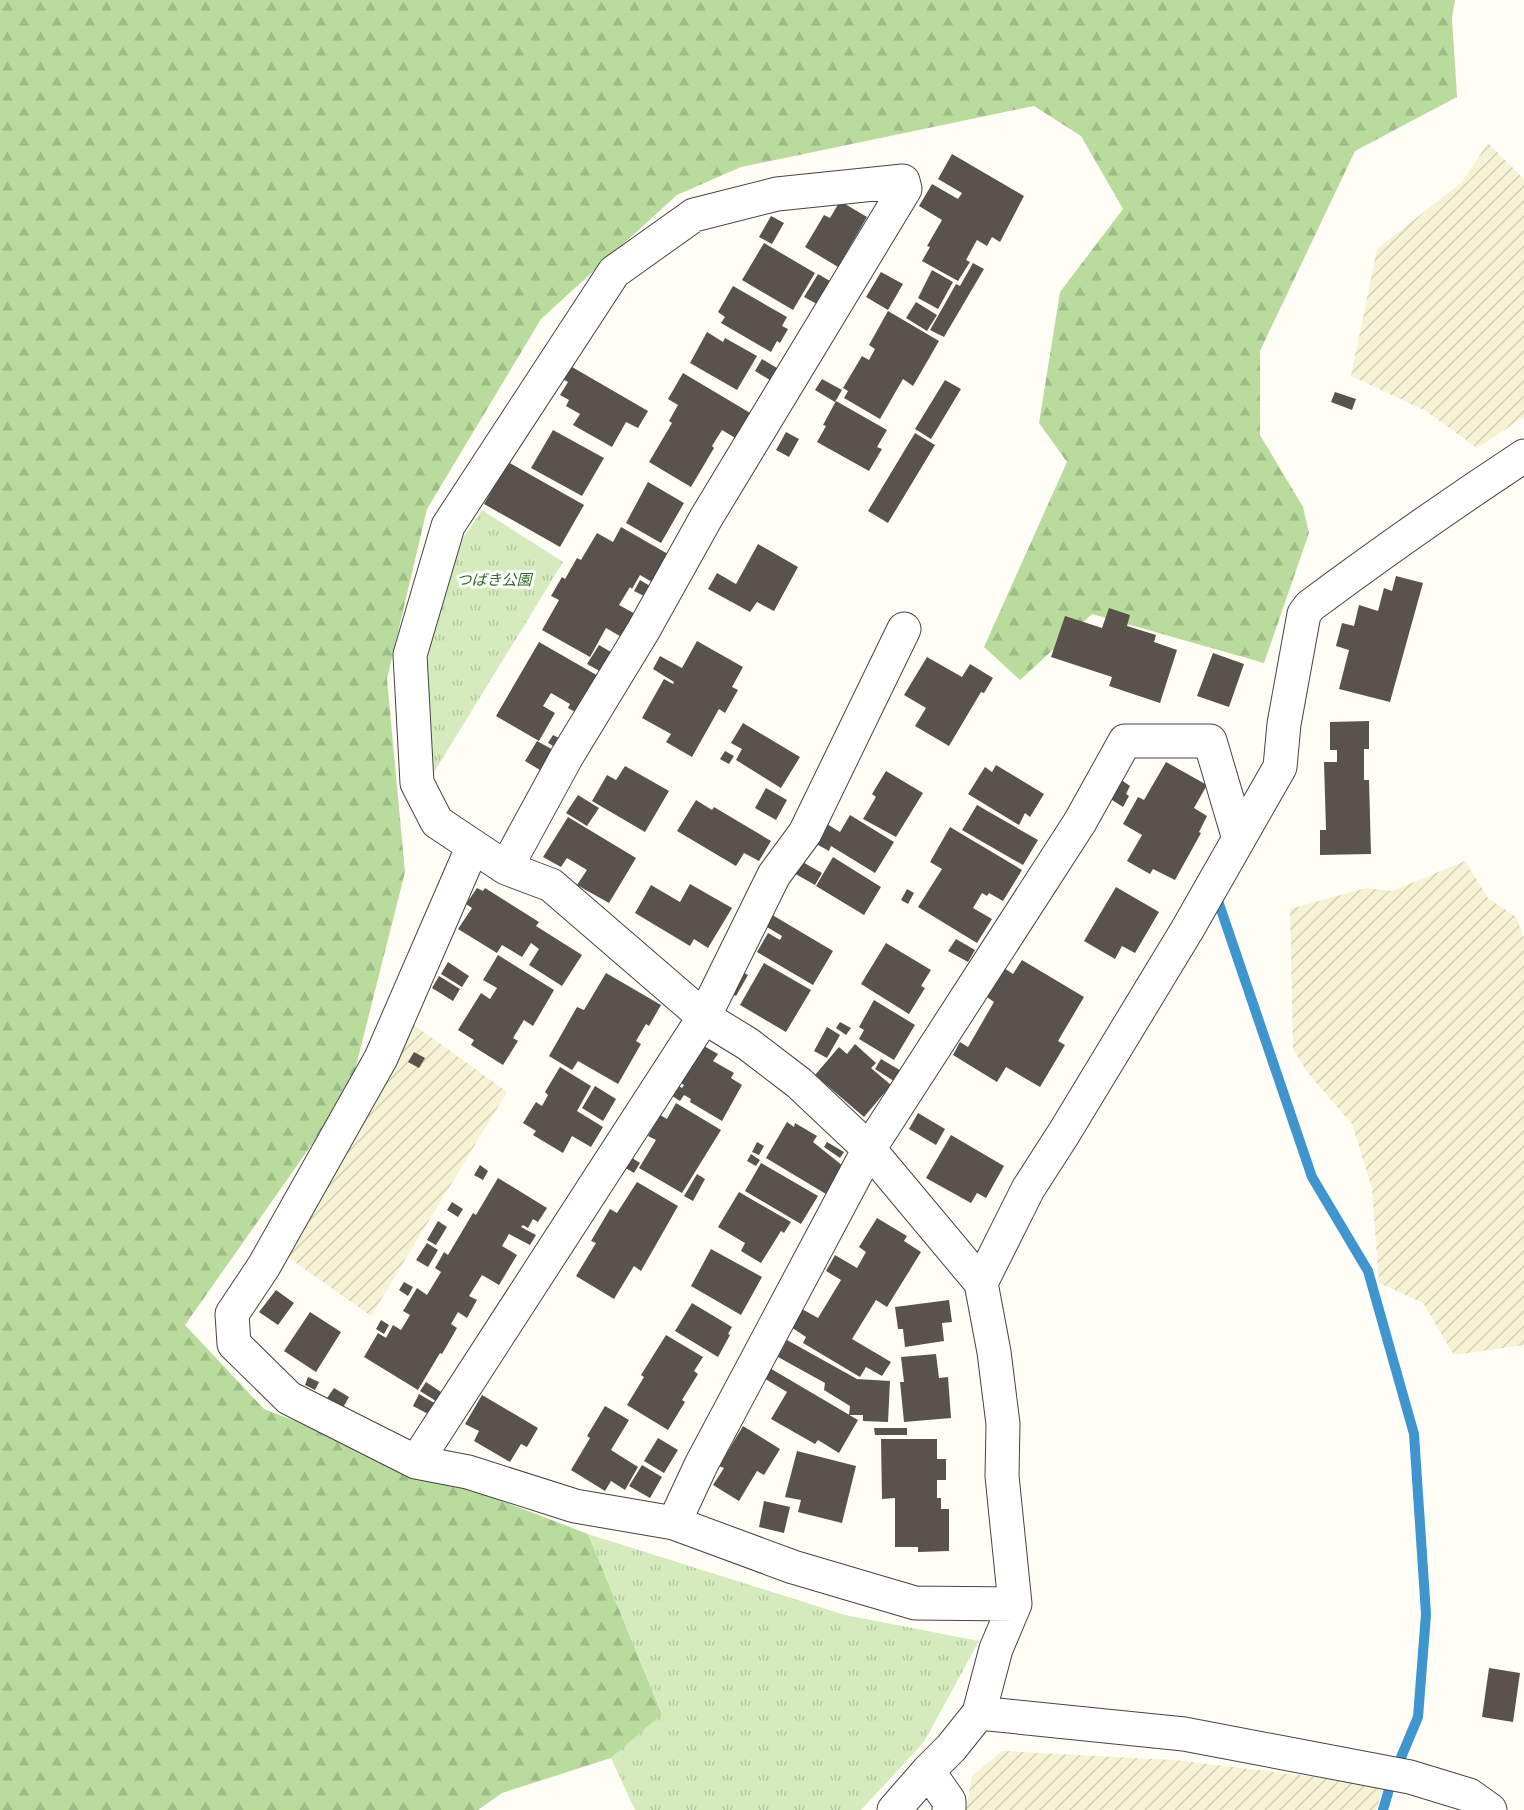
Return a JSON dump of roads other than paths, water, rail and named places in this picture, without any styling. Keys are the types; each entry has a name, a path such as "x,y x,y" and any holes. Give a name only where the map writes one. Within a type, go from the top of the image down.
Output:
{"street":[{"path":"506,868 567,756 643,631 706,518 905,189 903,181 777,194 694,215 614,272 448,526 410,655 417,783 437,822 506,868 551,885 704,1017 748,1044 799,1083 869,1149 981,1283 994,1352 1003,1424 1002,1476 1015,1604 996,1649 979,1713 951,1748 894,1810"},
{"path":"981,1283 1028,1189 1169,961 1280,767 1284,724 1304,614 1310,606 1415,529 1524,456"},
{"path":"416,1462 704,1017 774,875 805,833 904,629"},
{"path":"674,1523 701,1465 869,1149 1080,822 1125,741 1210,741 1239,839"},
{"path":"473,846 381,1058 264,1266 232,1314 234,1344 289,1398 416,1462 468,1472 575,1506 674,1523 793,1567 915,1603 1015,1604"},
{"path":"979,1713 1184,1734 1376,1770 1469,1794 1490,1810"},
{"path":"928,1771 949,1801 949,1810"}],"waterway":[{"path":"1215,892 1312,1177 1368,1271 1414,1434 1426,1614 1418,1717 1392,1779 1383,1810"}],"park label":[{"name":"つばき公園","path":"494,580"}]}
